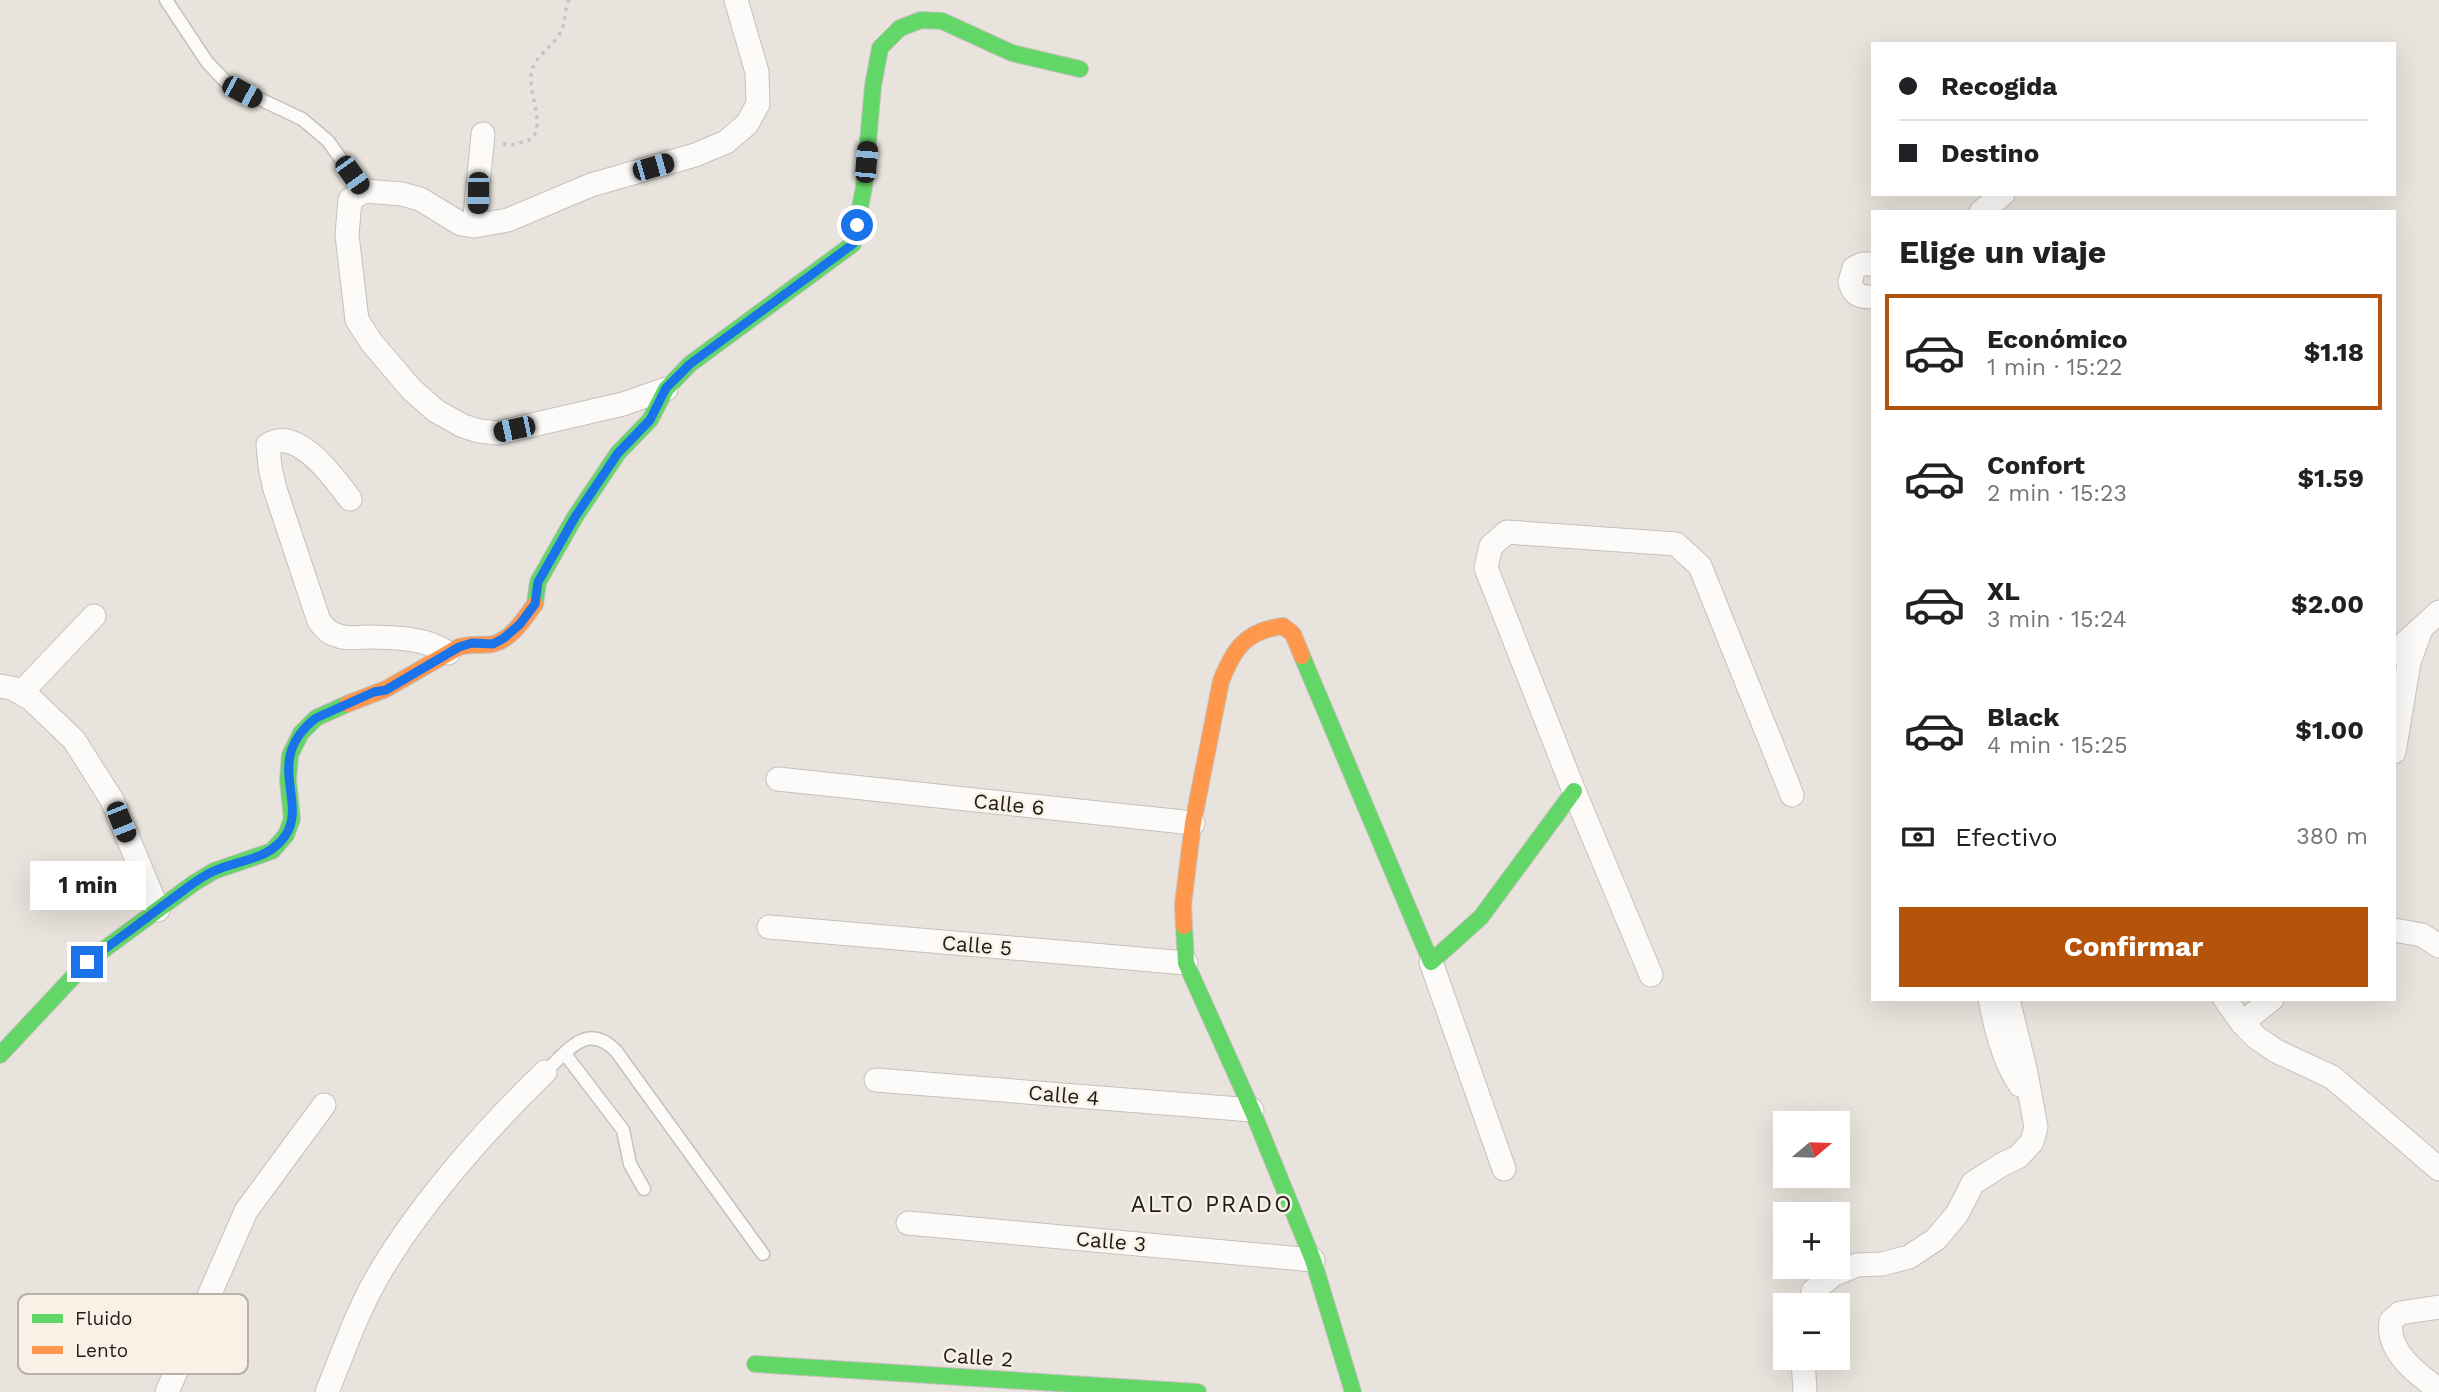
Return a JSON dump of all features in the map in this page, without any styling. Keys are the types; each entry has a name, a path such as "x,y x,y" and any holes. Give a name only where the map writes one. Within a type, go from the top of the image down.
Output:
{"street":[{"path":"666,388 622,404 498,433 463,426 436,411 412,390 372,343 357,320 347,235 350,200 364,191 402,194 420,199 461,224 474,226 509,220 591,185 695,155 726,142 747,124 758,104 757,72 736,0"},
{"path":"0,1055 87,962 214,871 272,851 286,835 292,819 288,780 290,755 294,743 309,723 374,692 386,690 466,645 498,642 520,624 535,604 538,582 575,517 618,453 650,420 666,388 690,364 853,244 864,187 873,86 880,48 900,28 921,20 942,21 1012,53 1080,69"},
{"path":"474,226 482,142"},
{"path":"1983,210 2001,196"},
{"path":"1871,264 1854,268 1850,282 1859,296 1871,297"},
{"path":"349,499 320,463 300,445 284,440 268,445 275,489 319,621 324,628 343,638 398,638 440,647 448,653"},
{"path":"1651,975 1574,791 1486,568 1491,546 1507,532 1676,544 1700,566 1792,795"},
{"path":"2396,651 2439,612"},
{"path":"94,615 11,690 31,699 74,740 113,800 158,910"},
{"path":"1353,1392 1313,1260 1252,1110 1186,963 1183,905 1193,823 1222,681 1234,651 1261,629 1283,626 1293,634 1299,645 1431,962 1504,1169"},
{"path":"2396,740 2409,662 2421,629"},
{"name":"Calle 6","path":"778,779 1193,823"},
{"path":"1431,962 1481,917 1574,791"},
{"name":"Calle 5","path":"769,927 1186,963"},
{"path":"2396,930 2422,935 2439,946"},
{"path":"1990,1001 1996,1030 2012,1073 2032,1103"},
{"path":"1812,1293 1833,1275 1857,1265 1882,1264 1909,1257 1936,1239 1957,1214 1973,1183 2018,1157 2032,1142 2036,1127 2032,1103 2008,1001"},
{"path":"2226,1001 2242,1023 2276,1051 2332,1077 2439,1169"},
{"path":"2242,1023 2270,1001"},
{"path":"327,1392 377,1276 394,1251 470,1152 545,1072"},
{"name":"Calle 4","path":"876,1080 1252,1110"},
{"path":"210,1294 246,1211 324,1105"},
{"name":"Calle 3","path":"908,1223 1313,1260"},
{"path":"2439,1307 2400,1312 2391,1321 2390,1331 2395,1346 2411,1367 2439,1390"},
{"name":"Calle 2","path":"755,1364 1198,1392"},
{"path":"1804,1370 1805,1392"},
{"path":"167,1392 175,1374"}],"lane":[{"path":"166,0 207,62 228,84 302,119 328,142 364,191"},
{"path":"545,1072 588,1038 598,1038 611,1046 763,1254"},
{"path":"565,1054 622,1130 630,1164 644,1189"}],"path":[{"path":"482,142 500,142 511,146 534,137 538,122 530,77 538,58 562,31 569,0"}],"traffic: fast":[{"path":"535,604 538,582 575,517 618,453 650,420 666,389 690,364 853,244 864,187 873,86 880,48 900,28 921,20 942,21 1012,53 1080,69"},
{"path":"1302,656 1431,962 1481,917 1574,791"},
{"path":"0,1055 87,962 194,883 214,871 272,851 286,835 292,819 288,780 290,755 301,733 316,718 347,704"},
{"path":"1184,926 1186,963 1252,1110 1313,1260 1353,1392"},
{"path":"755,1364 1198,1392"}],"traffic: slow":[{"path":"347,704 386,689 459,647 500,642 517,628 535,604"},
{"path":"1184,926 1183,905 1193,823 1221,681 1226,669 1243,643 1270,628 1283,626 1293,634 1302,656"}],"district":[{"name":"ALTO PRADO","path":"1212,1204"}],"route":[{"path":"87,962 214,871 272,851 286,835 292,819 288,780 290,755 294,743 309,723 374,692 386,690 459,647 472,643 484,645 498,642 520,624 535,604 538,582 575,517 618,453 650,420 666,388 690,364 853,244 857,225"}]}
